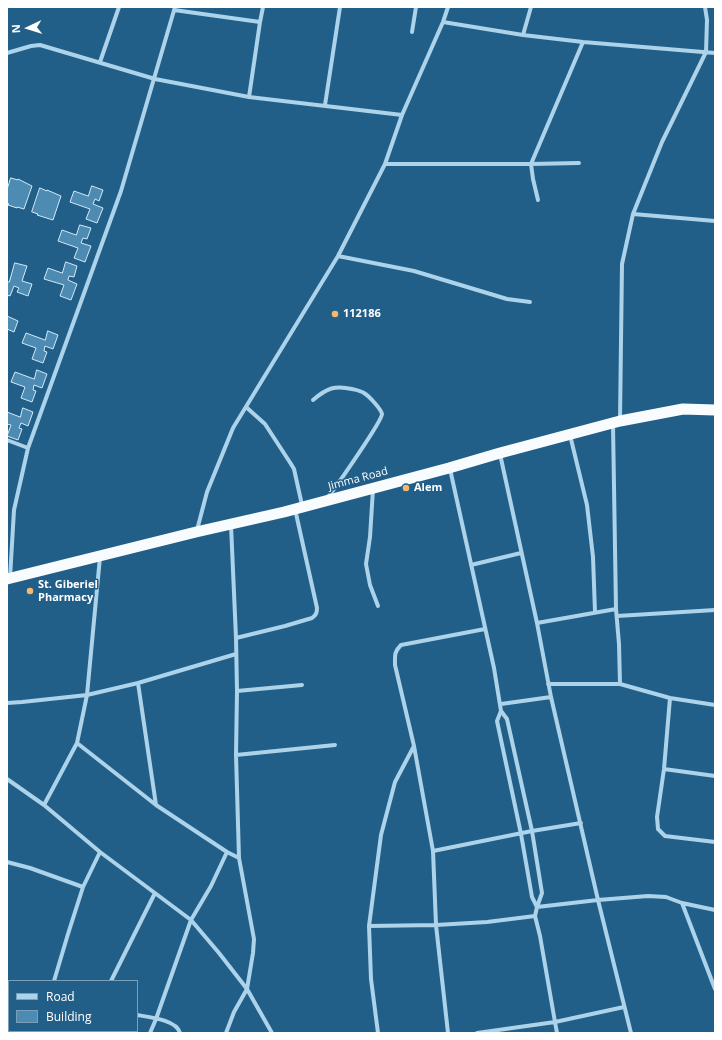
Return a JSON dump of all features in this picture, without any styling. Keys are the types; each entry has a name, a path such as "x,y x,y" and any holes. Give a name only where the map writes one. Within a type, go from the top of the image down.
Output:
{"highway":[{"name":"Jimma Road","path":"8,578 299,508 617,422 683,409 715,410"}],"street":[{"path":"100,62 119,7"},
{"path":"250,97 263,7"},
{"path":"325,106 340,7"},
{"path":"412,32 416,7"},
{"path":"196,532 207,492 234,428 338,256 385,164 402,115 443,22 448,7"},
{"path":"524,35 531,7"},
{"path":"620,684 616,609 617,422 622,264 633,214 662,142 706,52 707,20 705,7"},
{"path":"8,578 14,510 28,448 121,191 175,8 260,22"},
{"path":"443,22 524,35 583,42 715,53"},
{"path":"538,200 531,164 583,42"},
{"path":"7,53 40,45 155,79 250,97 402,115"},
{"path":"385,164 579,163"},
{"path":"633,214 715,221"},
{"path":"338,256 414,271 491,295 530,302"},
{"path":"313,400 322,392 330,388 344,387 364,393 382,413 382,416 372,433 326,501"},
{"path":"236,638 312,618 317,613 318,608 299,508 294,470 265,424 246,407"},
{"path":"570,434 587,505 595,612"},
{"path":"7,440 28,448"},
{"path":"500,453 537,623 548,684 598,900 631,1033"},
{"path":"449,468 494,668 501,711 507,719 532,831 542,893 535,916 558,1033"},
{"path":"373,488 370,537 366,564 370,585 378,606"},
{"path":"226,1033 234,1012 247,988 253,954 254,938 240,858 236,754 236,638 231,525"},
{"path":"471,565 521,553"},
{"path":"44,805 77,743 87,695 100,556"},
{"path":"537,623 616,609"},
{"path":"616,616 715,610"},
{"path":"448,1033 436,925 433,851 414,746 395,665 395,655 396,650 401,645 485,629"},
{"path":"7,703 87,695 138,683 236,654"},
{"path":"138,683 156,805"},
{"path":"548,684 620,684 670,698 715,705"},
{"path":"237,691 302,685"},
{"path":"500,704 551,697"},
{"path":"670,698 664,769 657,817 658,829 665,836 715,842"},
{"path":"501,711 497,721 521,834 532,897 537,907"},
{"path":"77,743 156,805 227,852 240,858"},
{"path":"236,754 335,745"},
{"path":"378,1033 371,979 369,926 380,835 395,782 414,746"},
{"path":"664,769 715,776"},
{"path":"7,779 44,805 100,852 191,920 247,988 272,1033"},
{"path":"433,851 532,831 581,823"},
{"path":"54,980 83,886 100,852"},
{"path":"150,1033 191,920 211,886 227,852"},
{"path":"7,862 30,868 83,886"},
{"path":"112,980 155,893"},
{"path":"537,907 648,896 666,897 682,903 715,910"},
{"path":"682,903 715,989"},
{"path":"369,926 436,925 487,922 535,916"},
{"path":"477,1033 555,1022 624,1007"},
{"path":"138,1014 175,1025 180,1030 180,1033"}],"building":[{"path":"11,178 18,179 32,186 24,209 8,205 9,204 7,203 7,190"},
{"path":"92,186 103,190 99,201 95,199 93,204 103,208 97,223 86,219 90,209 70,202 74,191 88,196"},
{"path":"40,188 61,196 53,220 32,212"},
{"path":"80,225 91,228 87,239 83,238 81,243 91,246 85,262 74,258 78,248 58,241 62,230 76,235"},
{"path":"66,262 77,266 74,277 69,276 68,280 77,284 71,300 60,296 64,285 44,279 48,268 62,273"},
{"path":"15,263 27,266 22,281 32,284 28,296 17,292 19,288 14,286 10,296 7,295 7,282 9,282"},
{"path":"7,316 18,321 14,332 7,329"},
{"path":"48,331 58,335 53,349 45,346 44,351 47,352 43,363 32,359 36,348 22,343 26,333 45,340"},
{"path":"37,370 47,374 42,388 34,385 33,390 36,391 32,402 21,398 25,387 11,382 15,372 34,379"},
{"path":"23,408 33,412 28,426 21,423 19,428 22,429 18,440 7,436 11,425 7,424 7,412 20,417"}],"place":[{"name":"112186","path":"335,314"},
{"name":"Alem","path":"406,488"},
{"name":"St. Giberiel Pharmacy","path":"30,591"}]}
